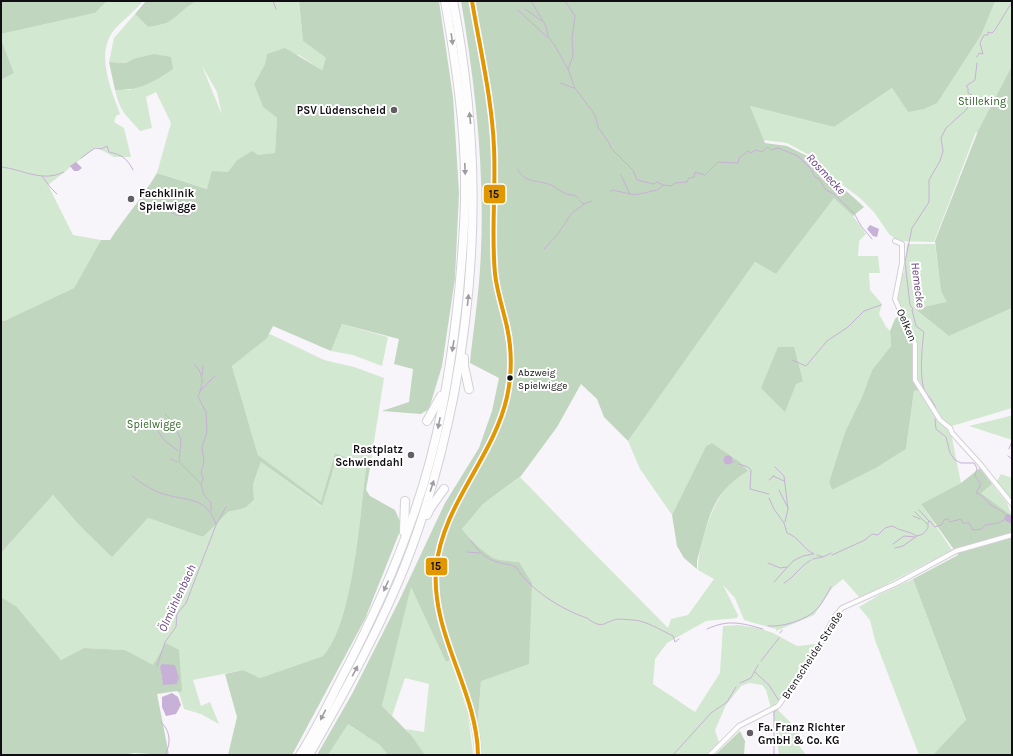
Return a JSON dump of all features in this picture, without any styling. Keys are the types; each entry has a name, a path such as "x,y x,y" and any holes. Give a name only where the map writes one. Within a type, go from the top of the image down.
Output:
{"highway":[{"path":"300,755 315,730 356,650 388,582 401,550 425,480 438,428 449,371 462,266 465,194 464,140 458,86 445,1"},
{"path":"309,755 368,646 397,585 434,483 447,430 464,339 471,275 473,199 472,140 466,83 453,1"},
{"path":"464,339 464,366 469,389"},
{"path":"427,421 437,405 449,371"},
{"path":"415,537 422,527 431,507 444,489"},
{"path":"401,550 404,530 405,501"}],"main road":[{"path":"472,1 492,128 495,275 510,341 511,370 507,398 498,428 457,500 446,524 440,549 436,586 441,626 469,700 474,719 478,755"}],"street":[{"name":"Oelken","path":"895,241 902,244 903,254 895,299 915,344 914,380 940,420 950,428 1012,504"},
{"name":"Brenscheider Straße","path":"710,755 739,726 778,706 815,653 842,608 891,586 956,551 1012,535"}],"green space":[{"path":"1,1 107,1 95,13 1,34"},
{"path":"107,1 143,1 114,30 108,39 105,61 109,83 120,114 116,116 114,122 124,128 131,157 114,157 96,147 48,185 73,235 101,240 74,288 4,321 1,320 1,80 14,73 1,39 1,34 95,13"},
{"path":"146,1 198,1 167,23 148,27 135,14"},
{"path":"198,1 299,1 303,41 326,58 322,70 299,55 267,54 265,64 254,84 263,107 277,118 275,153 236,161 228,172 208,189 157,173 171,123 156,92 146,97 152,128 140,131 122,109 115,90 131,90 133,59 126,63 109,62 114,38 135,14 148,27 167,23 193,3","holes":["202,66 217,92 222,115"]},
{"name":"Spielwigge","path":"299,1 439,1 453,97 459,193 455,278 442,366 429,409 421,414 382,411 409,402 413,369 394,364 399,339 342,324 331,351 273,326 267,338 232,366 258,455 321,502 335,453 370,467 366,490 370,496 395,510 402,526 365,619 292,755 228,755 237,717 225,674 243,670 260,678 323,656 333,640 342,619 354,567 366,468 337,457 322,506 261,462 253,484 254,500 245,508 228,512 203,537 148,518 112,557 79,525 53,495 1,553 1,320 4,321 74,288 101,240 110,240 157,173 207,189 212,171 228,172 236,161 252,151 258,155 275,153 277,118 263,107 254,84 265,64 267,54 285,48 322,70 326,58 303,41"},
{"path":"461,1 995,1 981,35 937,103 924,109 908,112 892,88 834,127 750,106 765,143 787,146 809,157 864,207 853,216 834,198 776,274 755,262 628,441 604,417 597,399 581,384 557,427 521,476 483,504 462,529 491,557 499,560 519,562 532,583 529,664 481,681 478,720 475,720 452,659 446,662 411,587 382,706 411,735 425,755 388,755 380,745 348,724 328,755 317,755 352,694 399,601 445,503 479,448 492,411 499,378 470,363 480,269 482,202 481,168 475,101"},
{"name":"Stilleking","path":"987,1 1012,1 1012,157 976,132 934,242 898,241 889,234 874,212 860,198 828,174 811,156 787,143 763,140 750,106 834,127 892,88 908,112"},
{"path":"1,39 14,73 1,80"},
{"path":"154,54 171,57 173,69 146,85 132,89 115,90 109,62 126,63 133,59"},
{"path":"1012,66 1012,308 949,336 915,309 947,302 941,291 935,241 978,131"},
{"path":"834,197 853,216 866,234 859,241 858,256 878,256 880,273 869,273 870,290 882,304 879,314 890,331 891,346 872,370 862,397 845,432 829,482 832,490 876,468 906,449 914,391 919,390 939,421 951,433 961,483 921,504 952,550 860,598 843,579 832,588 814,615 776,631 776,629 744,620 735,598 723,585 738,615 737,618 706,621 667,643 655,659 653,684 695,712 720,673 723,626 738,625 758,628 773,633 797,646 816,644 779,700 771,708 766,690 762,685 749,683 741,686 726,705 715,730 719,743 708,755 478,755 475,720 478,720 481,681 519,562 499,560 491,557 486,554 462,529 483,504 520,477 668,628 671,619 688,615 714,579 698,570 701,546 708,521 720,497 727,487 734,479 748,471 740,462 712,443 706,446 672,515 640,469 628,441 755,262 776,274"},
{"path":"907,244 935,244 941,290 948,303 916,310 949,336 1012,308 1012,408 952,426 945,424 916,383 896,298 902,273 904,273"},
{"path":"900,314 914,345 913,381 919,390 914,391 906,449 876,468 832,490 829,482 845,432 862,397 872,370 891,346 890,331 895,319"},
{"path":"342,324 388,337 382,366 353,355 331,351"},
{"path":"270,334 324,360 354,367 384,378 370,467 335,453 321,503 258,455 232,366"},
{"path":"778,347 794,347 803,381 796,384 785,412 761,388"},
{"path":"1012,416 1012,440 969,426"},
{"path":"712,443 740,462 748,471 735,480 726,489 712,510 697,561 697,569 684,558 677,546 672,515 706,446"},
{"path":"337,457 366,468 354,567 342,619 333,640 323,656 260,678 243,670 193,680 201,706 210,702 219,724 201,714 184,709 179,693 182,691 153,666 125,650 84,648 61,660 16,606 1,597 1,553 53,495 79,525 112,556 148,518 203,537 233,504 219,521 228,512 245,508 254,500 253,484 261,462 321,506"},
{"path":"980,468 992,484 981,493 1012,516 1012,755 933,755 966,720 913,579 958,555 921,504 961,483"},
{"path":"1001,474 1012,478 1012,502 996,483"},
{"path":"992,484 1007,503 1012,516 980,492"},
{"path":"913,579 966,721 933,755 919,755 875,640 870,620 859,607 881,594"},
{"path":"411,586 446,662 450,660 468,714 473,755 425,755 406,729 424,732 429,684 405,678 392,716 382,706"},
{"path":"1,597 16,606 61,660 84,648 125,650 153,665 166,643 179,650 182,691 179,693 177,691 157,694 169,755 134,753 122,755 1,755","holes":["175,665 178,683 163,684 160,667"]},
{"path":"777,709 800,732 796,741 806,755 779,755 773,712"},
{"path":"348,723 380,745 388,755 328,755"},
{"path":"740,731 745,741 744,755 715,755"}],"shaded area":[{"path":"76,162 82,168 78,171 74,171 70,166"},
{"path":"870,225 879,229 877,237 873,236 867,229"},
{"path":"726,456 730,456 732,460 730,464 726,464 724,462 724,458"},
{"path":"162,664 175,665 179,678 177,684 163,685 160,667"},
{"path":"172,693 178,697 181,705 176,714 166,716 162,707 162,697"}],"waterway":[{"path":"273,1 276,9"},
{"path":"531,1 546,26 548,37 556,47 568,69"},
{"path":"565,1 575,16 572,39 573,56 568,69 575,88 595,115 598,127 611,148 633,170 637,180 654,184 657,182 663,185"},
{"name":"Hemecke","path":"977,57 979,53 983,54 980,43 984,35 988,35 988,32 992,33 995,30 1012,2"},
{"path":"525,9 542,21"},
{"path":"518,10 547,37"},
{"name":"Hemecke","path":"936,410 923,386 922,345 924,332 916,326 913,309 910,305 905,262 912,228 929,202 929,180 940,161 943,151 941,138 946,128 967,109 972,95 968,93 968,88 966,86 975,80 977,63"},
{"path":"560,83 574,88"},
{"path":"81,158 95,148 101,149 107,146 109,152 124,158 133,170"},
{"name":"Rosmecke","path":"610,192 612,190 635,195 657,190 664,185 671,186 675,183 687,182 689,178 694,177 695,172 705,175 718,162 738,163 739,158 748,151 751,153 756,150 762,152 768,147 771,150 778,148 798,156 811,169 815,177 819,179 826,190 834,194 854,213 861,226 872,239"},
{"path":"1,167 40,176 56,175 64,172"},
{"name":"Rosmecke","path":"517,169 524,177 528,179 548,184 578,198"},
{"path":"621,175 630,194"},
{"path":"42,176 57,194"},
{"path":"148,188 155,193 155,202 176,215 186,216"},
{"name":"Rosmecke","path":"580,201 584,204 592,201"},
{"path":"544,249 558,234 571,214 584,204"},
{"path":"792,360 806,366 827,341 848,327 864,311 881,305"},
{"path":"194,364 198,368 202,380 198,397 206,412 207,432 202,447 204,462 201,472 203,479 201,484 204,495 211,503 211,511"},
{"path":"202,375 203,366"},
{"path":"201,390 215,376"},
{"path":"165,414 170,419 181,439 179,462 200,483"},
{"path":"832,555 865,540 872,534 878,535 885,528 892,526 917,536 923,534 928,528 928,522 930,521 935,527 941,525 945,519 948,519 950,522 961,519 963,523 969,523 973,530 982,529 985,525 998,523 1008,518 981,495 976,493 981,484 975,476 977,468 974,463 961,463 955,460 950,453 946,437 936,429 935,419"},
{"path":"156,428 164,440 178,451"},
{"path":"1009,449 1012,441"},
{"path":"1008,456 1012,459"},
{"path":"171,459 177,462"},
{"path":"739,464 748,467 751,470 750,489 769,494"},
{"path":"775,467 784,476 788,509 785,522"},
{"name":"Ölmühlenbach","path":"132,476 144,485 158,492 191,500 203,505 213,516 216,525 186,603 177,614 176,627 165,642 157,666"},
{"path":"773,476 784,481"},
{"path":"769,480 774,476"},
{"path":"779,490 788,508"},
{"path":"769,498 774,509 784,523 787,533 795,537 814,554"},
{"path":"216,525 226,507"},
{"path":"919,510 929,521"},
{"path":"915,512 927,524"},
{"path":"913,516 920,519"},
{"name":"Hemecke","path":"1008,518 1012,520"},
{"path":"893,544 904,536 915,537"},
{"path":"895,548 903,546 917,536"},
{"path":"470,540 478,550 489,559 516,567 529,583 538,591 567,610 600,625 619,619 643,622 673,636 675,642 679,639"},
{"path":"467,552 480,553"},
{"path":"817,555 823,557 831,553"},
{"path":"774,582 793,561 803,556 813,554"},
{"path":"813,559 822,557"},
{"path":"784,583 811,560"},
{"path":"768,563 780,568 787,567"},
{"path":"768,626 788,624 808,616 818,608 831,587"},
{"path":"707,629 729,623 748,625 763,629"},
{"path":"761,661 779,638"},
{"path":"740,683 751,678 758,665"},
{"path":"755,672 769,685 779,701"},
{"path":"673,755 711,713 727,702 736,687"},
{"path":"774,755 774,712 782,705"},
{"name":"Ölmühlenbach","path":"161,722 167,730 169,738 165,755"}],"transit line":[{"name":"15","path":"472,1 491,111 494,148 493,242 495,274 509,336 511,371 507,397 500,420 480,462 457,502 440,545 436,569 436,593 440,617 463,685 476,731 478,755"}],"place":[{"name":"PSV Lüdenscheid","path":"394,110"},
{"name":"Fachklinik Spielwigge","path":"131,199"},
{"name":"Abzweig Spielwigge","path":"510,378"},
{"name":"Rastplatz Schwiendahl","path":"411,455"},
{"name":"Fa. Franz Richter GmbH & Co. KG","path":"750,733"}]}
